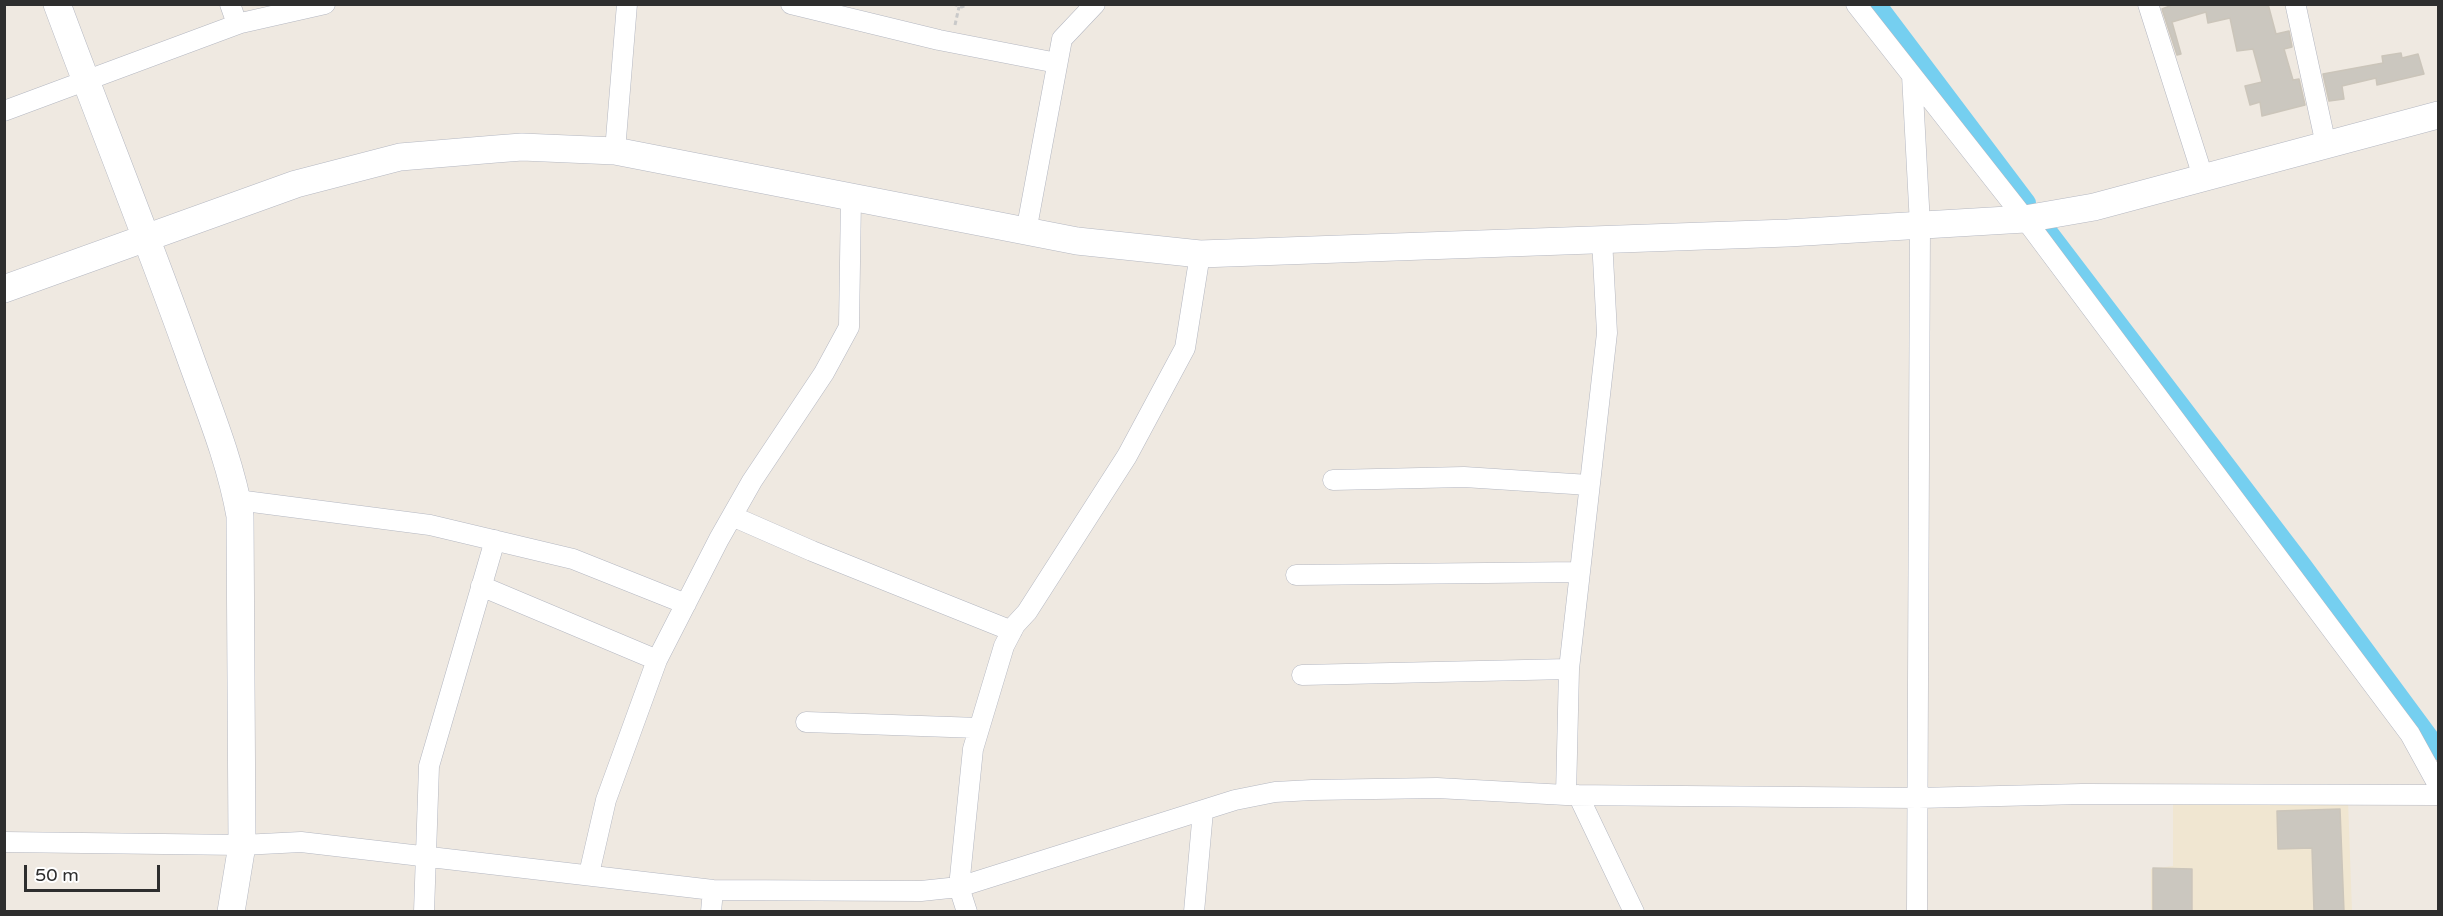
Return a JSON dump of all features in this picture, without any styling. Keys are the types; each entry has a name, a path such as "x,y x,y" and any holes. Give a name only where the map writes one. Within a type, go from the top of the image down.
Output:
{"street":[{"path":"57,4 148,238 226,460 237,500 240,516 242,845 231,912"},
{"path":"230,4 237,24"},
{"path":"4,111 237,24 325,4"},
{"path":"615,151 627,4"},
{"path":"791,4 939,40 1057,63"},
{"path":"1026,232 1062,39 1095,4"},
{"path":"1856,4 2025,219 2410,734 2439,785"},
{"path":"2148,4 2203,177"},
{"path":"2295,7 2326,145"},
{"path":"1912,75 1920,225 1917,912"},
{"path":"4,289 296,184 400,157 522,147 615,151 1026,232 1099,244 1200,254 1788,233 2025,219 2094,207 2439,115"},
{"path":"589,874 606,800 657,660 752,481 824,374 849,327 851,198"},
{"path":"1602,239 1607,333 1569,669 1572,795 1634,912"},
{"path":"968,912 959,887 973,750 1004,646 1127,456 1185,348 1200,254"},
{"path":"1333,480 1456,477 1589,484"},
{"path":"237,500 430,525 495,540 573,559 686,604"},
{"path":"732,516 812,551 1012,631"},
{"path":"424,912 424,857 429,766 495,540"},
{"path":"1296,575 1580,572"},
{"path":"481,586 657,660"},
{"path":"1302,675 1569,669"},
{"path":"806,722 979,728"},
{"path":"4,842 242,845 301,842 713,890 921,891 959,887 1235,800 1265,794 1312,790 1437,788 1572,795 1918,798 2082,794 2439,795"},
{"path":"1194,912 1203,811"},
{"path":"711,912 713,890"}],"path":[{"path":"953,4 959,7 969,4"},
{"path":"955,27 959,7"}],"shaded area":[{"path":"2348,800 2352,911 2151,912 2151,869 2173,866 2173,804"}],"building":[{"path":"2175,4 2268,4 2276,34 2289,31 2292,47 2284,49 2293,80 2299,79 2305,105 2262,116 2260,102 2250,105 2245,86 2262,82 2253,49 2237,51 2230,18 2208,23 2206,12 2172,22 2181,54 2177,55 2162,9"},
{"path":"2401,53 2402,58 2418,54 2424,74 2377,85 2376,78 2342,86 2344,99 2329,101 2323,74 2383,63 2382,56"},
{"path":"2340,809 2344,912 2314,912 2312,848 2278,849 2277,811"},
{"path":"2153,868 2192,869 2192,912 2153,912"}],"waterway":[{"path":"1876,4 2026,203"},
{"path":"2047,231 2303,567 2438,750"}]}
